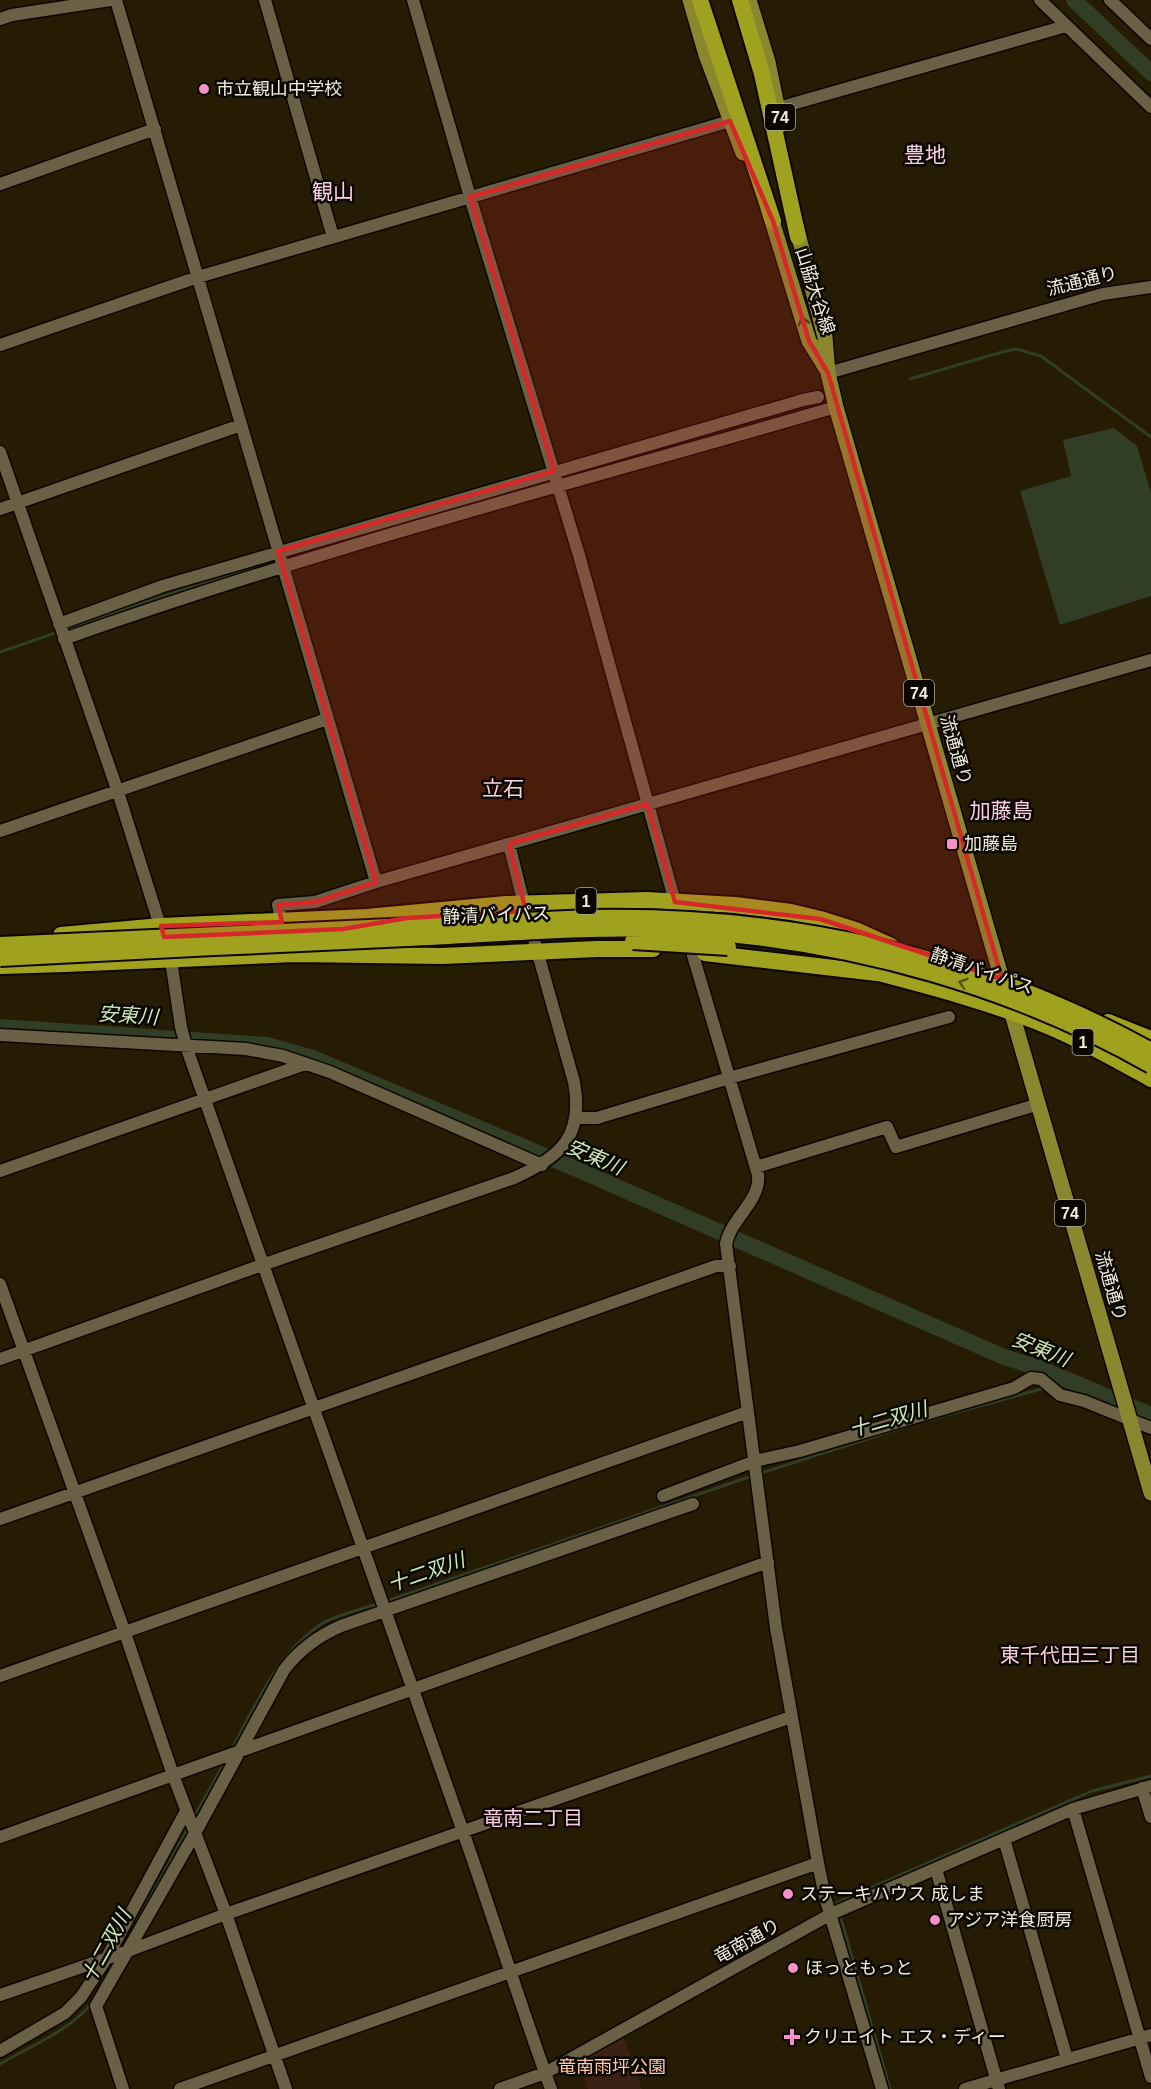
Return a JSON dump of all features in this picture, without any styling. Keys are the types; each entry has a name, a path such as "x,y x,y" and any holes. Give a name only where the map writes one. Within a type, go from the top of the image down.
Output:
{"highway":[{"name":"74","path":"700,0 773,221"},
{"name":"74","path":"740,0 762,74 798,237"},
{"name":"1","path":"0,940 160,926 367,917 587,901 735,905 791,912 858,931 893,947"},
{"name":"1","path":"343,928 458,913 647,908 691,911 819,928 1002,979 1151,1039"},
{"name":"静清バイパス","path":"1,957 75,942 343,928 647,917 694,919 788,928 855,940 973,972 1081,1015 1151,1051"},
{"name":"静清バイパス","path":"1,957 589,930 694,931 789,941 890,961 970,985 1060,1019 1151,1065"},
{"name":"1","path":"0,940 22,938 75,942"},
{"name":"1","path":"252,946 295,950 646,941 728,947 816,960 877,973 1012,1012 1088,1043 1151,1079"},
{"name":"1","path":"1,957 171,959 294,954 442,956 627,949 692,952 877,973"}],"main road":[{"name":"74","path":"690,0 706,55 730,121 773,221"},
{"name":"74","path":"749,0 768,62 778,108 798,237"},
{"name":"山脇大谷線","path":"773,221 809,341 828,373"},
{"name":"山脇大谷線","path":"798,237 825,337 828,373"},
{"name":"流通通り","path":"828,373 1151,1493"}],"street":[{"path":"0,20 12,15 110,0"},
{"path":"116,0 376,882"},
{"path":"265,0 333,237"},
{"path":"413,0 470,197 554,471 675,902"},
{"path":"1040,0 1151,107"},
{"path":"1110,0 1151,39"},
{"path":"778,108 1066,26"},
{"path":"0,345 198,277 730,121"},
{"path":"0,184 155,129"},
{"name":"流通通り","path":"828,373 1102,294 1151,287"},
{"path":"59,624 163,586 278,551 818,397"},
{"path":"64,639 282,566 836,407"},
{"path":"0,508 241,425"},
{"path":"0,452 118,792 171,959 186,1046 312,1409 363,1546 463,1831 551,2089"},
{"path":"282,921 278,905 315,902 376,882 1151,660"},
{"path":"0,831 327,719"},
{"path":"0,1359 514,1178 542,1165 558,1152 572,1132 578,1103 509,844"},
{"path":"692,952 759,1181 757,1190 734,1224 726,1244 776,1628 818,1863 882,2089"},
{"path":"576,1118 597,1118 729,1078 950,1017"},
{"path":"0,1035 246,1049 283,1056 330,1072 542,1165"},
{"path":"0,1171 306,1064"},
{"path":"756,1167 887,1127 896,1148 1039,1104"},
{"path":"0,1519 716,1266 730,1266"},
{"path":"0,1284 125,1633 194,1835 226,1914 286,2089"},
{"path":"663,1496 688,1485 756,1469 811,1447 1014,1388 1031,1378 1041,1379 1060,1395 1129,1417 1151,1428"},
{"path":"0,1676 748,1412"},
{"path":"677,1510 688,1485"},
{"path":"123,2089 96,2006 194,1835 284,1670 294,1657 331,1630 693,1504"},
{"path":"0,1837 768,1562"},
{"path":"0,1995 791,1717"},
{"path":"1147,1787 1151,1817"},
{"name":"竜南通り","path":"500,2089 545,2073 831,1914 1073,1809 1147,1787"},
{"path":"1073,1809 1145,2037 1151,2077"},
{"path":"0,2051 65,2013 81,1997 106,1959 186,1811"},
{"path":"1004,1839 1067,2059"},
{"path":"180,2089 818,1863"},
{"path":"936,1869 998,2084"},
{"path":"965,2089 998,2084 1067,2059 1145,2037"}],"highlighted area":[{"path":"730,121 773,221 809,341 828,373 1002,979 820,919 675,902 647,804 509,844 526,911 407,918 343,929 164,937 161,926 282,922 278,905 315,902 376,882 278,551 554,471 470,197"}],"green space":[{"name":"竜南雨坪公園","path":"623,2036 642,2089 588,2089 579,2063"}],"shaded area":[{"path":"1114,428 1137,446 1151,493 1151,596 1060,625 1020,491 1071,476 1063,440"}],"waterway":[{"path":"1074,0 1151,73"},
{"path":"910,379 1016,349 1041,356 1151,437"},
{"path":"64,630 184,589 278,562"},
{"path":"0,652 58,632"},
{"name":"安東川","path":"0,1027 267,1045 313,1058 581,1171 1004,1357 1039,1368 1151,1415"},
{"name":"十二双川","path":"1055,1386 1070,1382"},
{"name":"十二双川","path":"758,1474 917,1423 1045,1388"},
{"name":"十二双川","path":"387,1601 752,1476"},
{"name":"十二双川","path":"232,1749 270,1680 293,1649 307,1635 323,1623 343,1614 380,1603"},
{"name":"十二双川","path":"194,1817 226,1760"},
{"path":"836,1903 1092,1791 1151,1776"},
{"name":"十二双川","path":"138,1920 189,1826"},
{"path":"841,1919 890,2089"},
{"name":"十二双川","path":"0,2064 74,2021 92,2002"}],"place":[{"name":"市立観山中学校","path":"204,89"},
{"name":"加藤島","path":"952,844"},
{"name":"ステーキハウス 成しま","path":"788,1894"},
{"name":"アジア洋食厨房","path":"935,1920"},
{"name":"ほっともっと","path":"793,1968"},
{"name":"クリエイト エス・ディー","path":"792,2037"}],"district":[{"name":"豊地","path":"925,154"},
{"name":"観山","path":"333,191"},
{"name":"立石","path":"503,788"},
{"name":"加藤島","path":"1001,810"},
{"name":"東千代田三丁目","path":"1070,1655"},
{"name":"竜南二丁目","path":"533,1818"}]}
